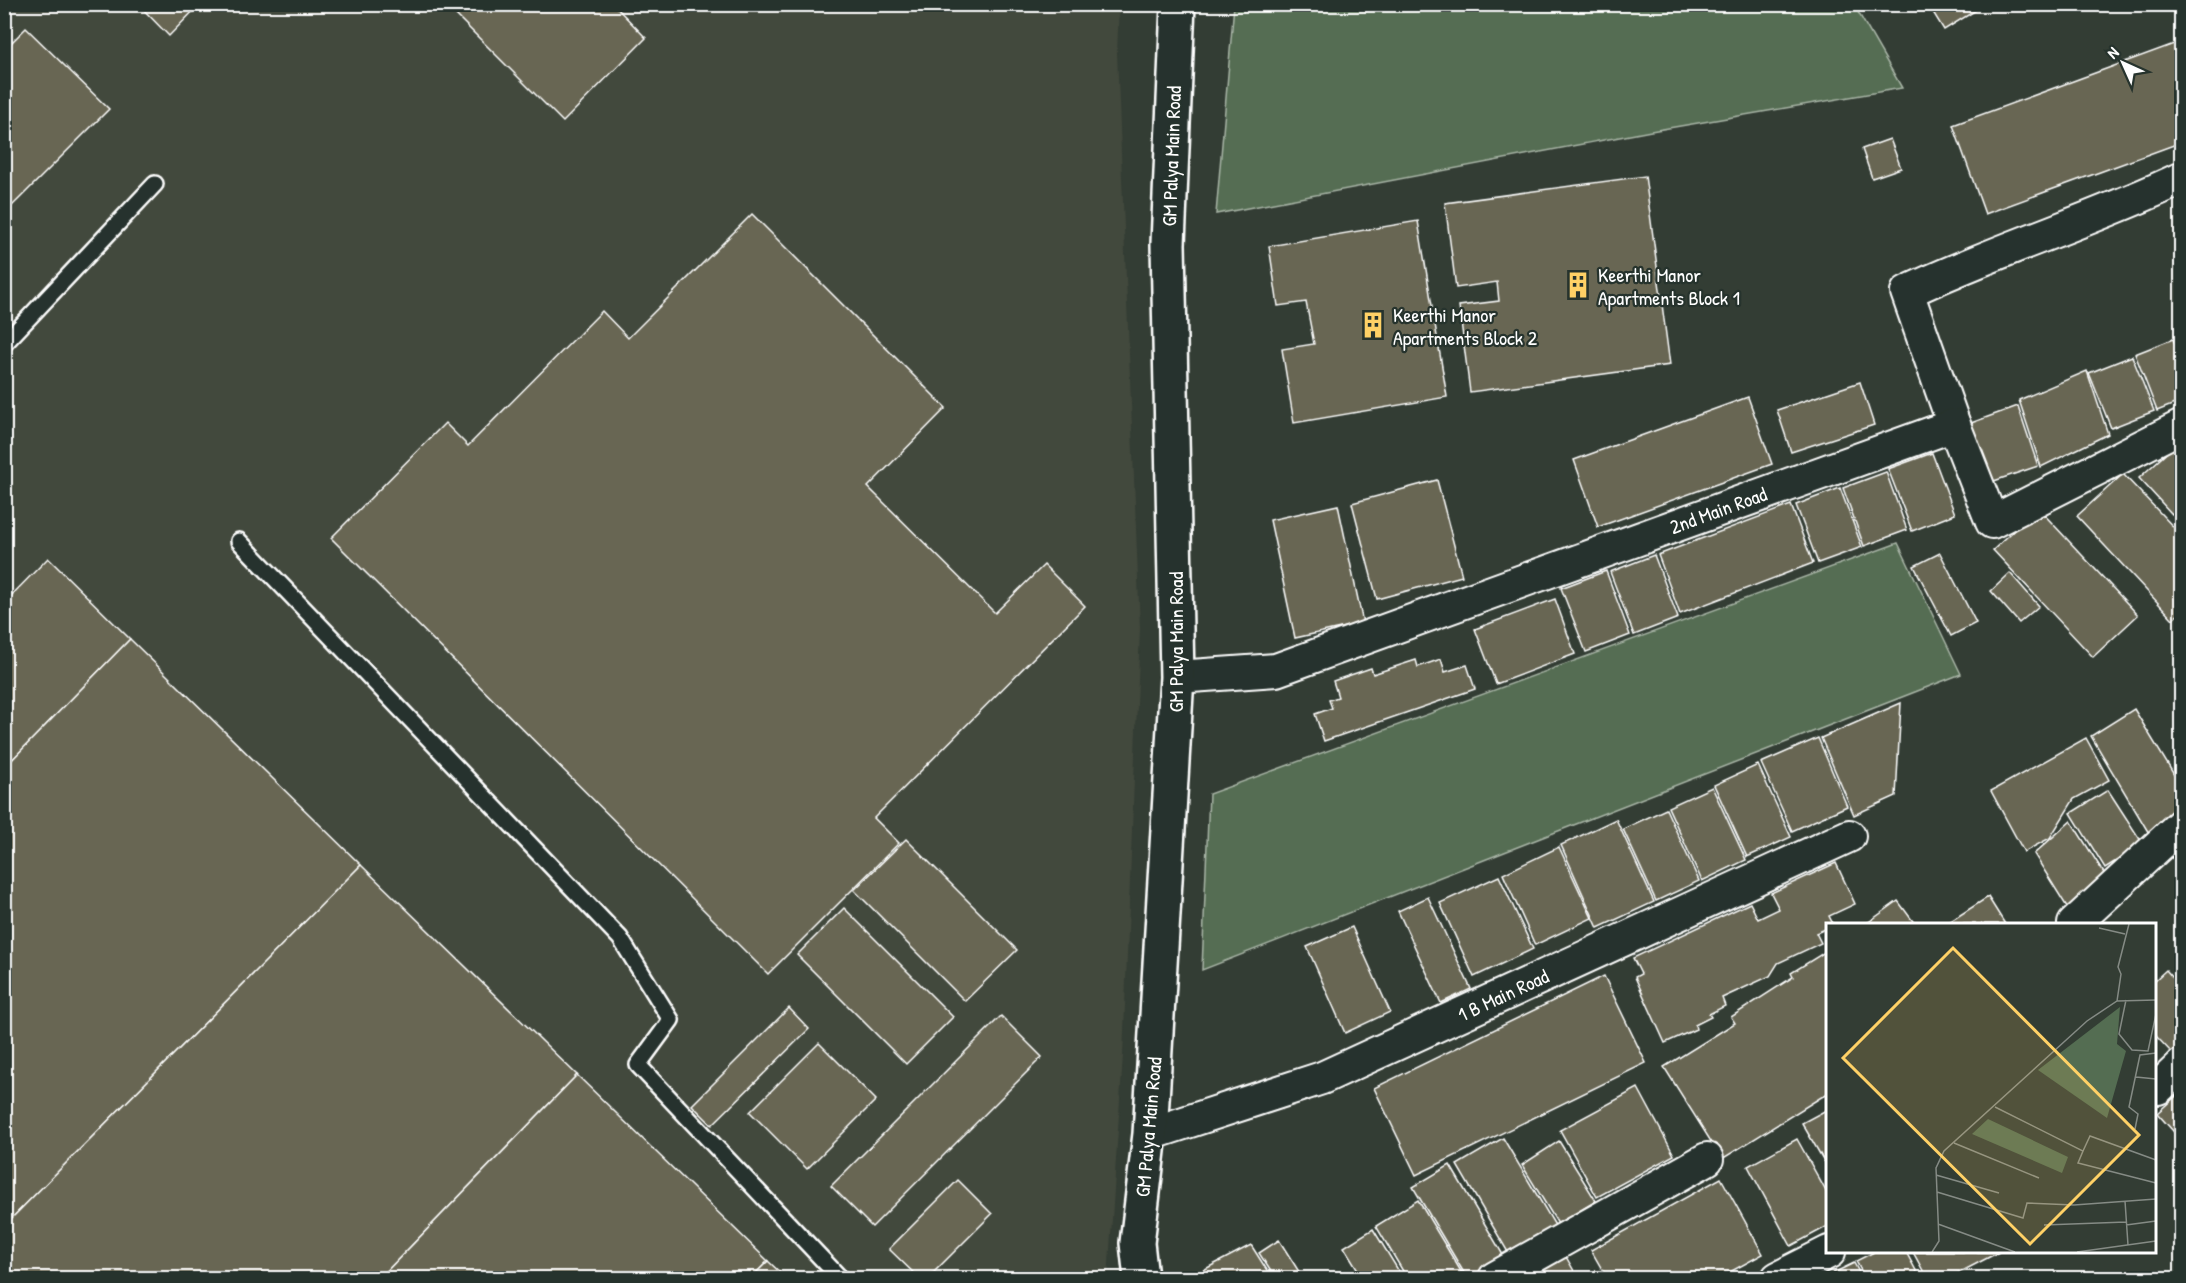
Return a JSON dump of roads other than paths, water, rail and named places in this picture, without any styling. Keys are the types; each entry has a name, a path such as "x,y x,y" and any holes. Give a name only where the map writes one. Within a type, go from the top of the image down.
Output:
{"main road":[{"name":"GM Palya Main Road","path":"1141,1278 1137,1243 1150,1134 1177,677 1168,244 1178,4"}],"street":[{"path":"2181,178 2148,194 1951,271 1907,292 1954,425 1992,522 2181,426"},
{"name":"2nd Main Road","path":"1177,677 1276,670 1954,425"},
{"path":"2075,923 2181,824"},
{"name":"1 B Main Road","path":"1150,1134 1322,1078 1849,836"},
{"path":"2158,1088 2181,1065"},
{"path":"1495,1278 1707,1159"},
{"path":"1778,1278 1826,1253"}],"lane":[{"path":"4,344 155,184"},
{"path":"239,541 620,938 671,1020 638,1065 840,1278"}],"place":[{"name":"Keerthi Manor Apartments Block 1","path":"1578,285"},
{"name":"Keerthi Manor Apartments Block 2","path":"1373,325"}]}
